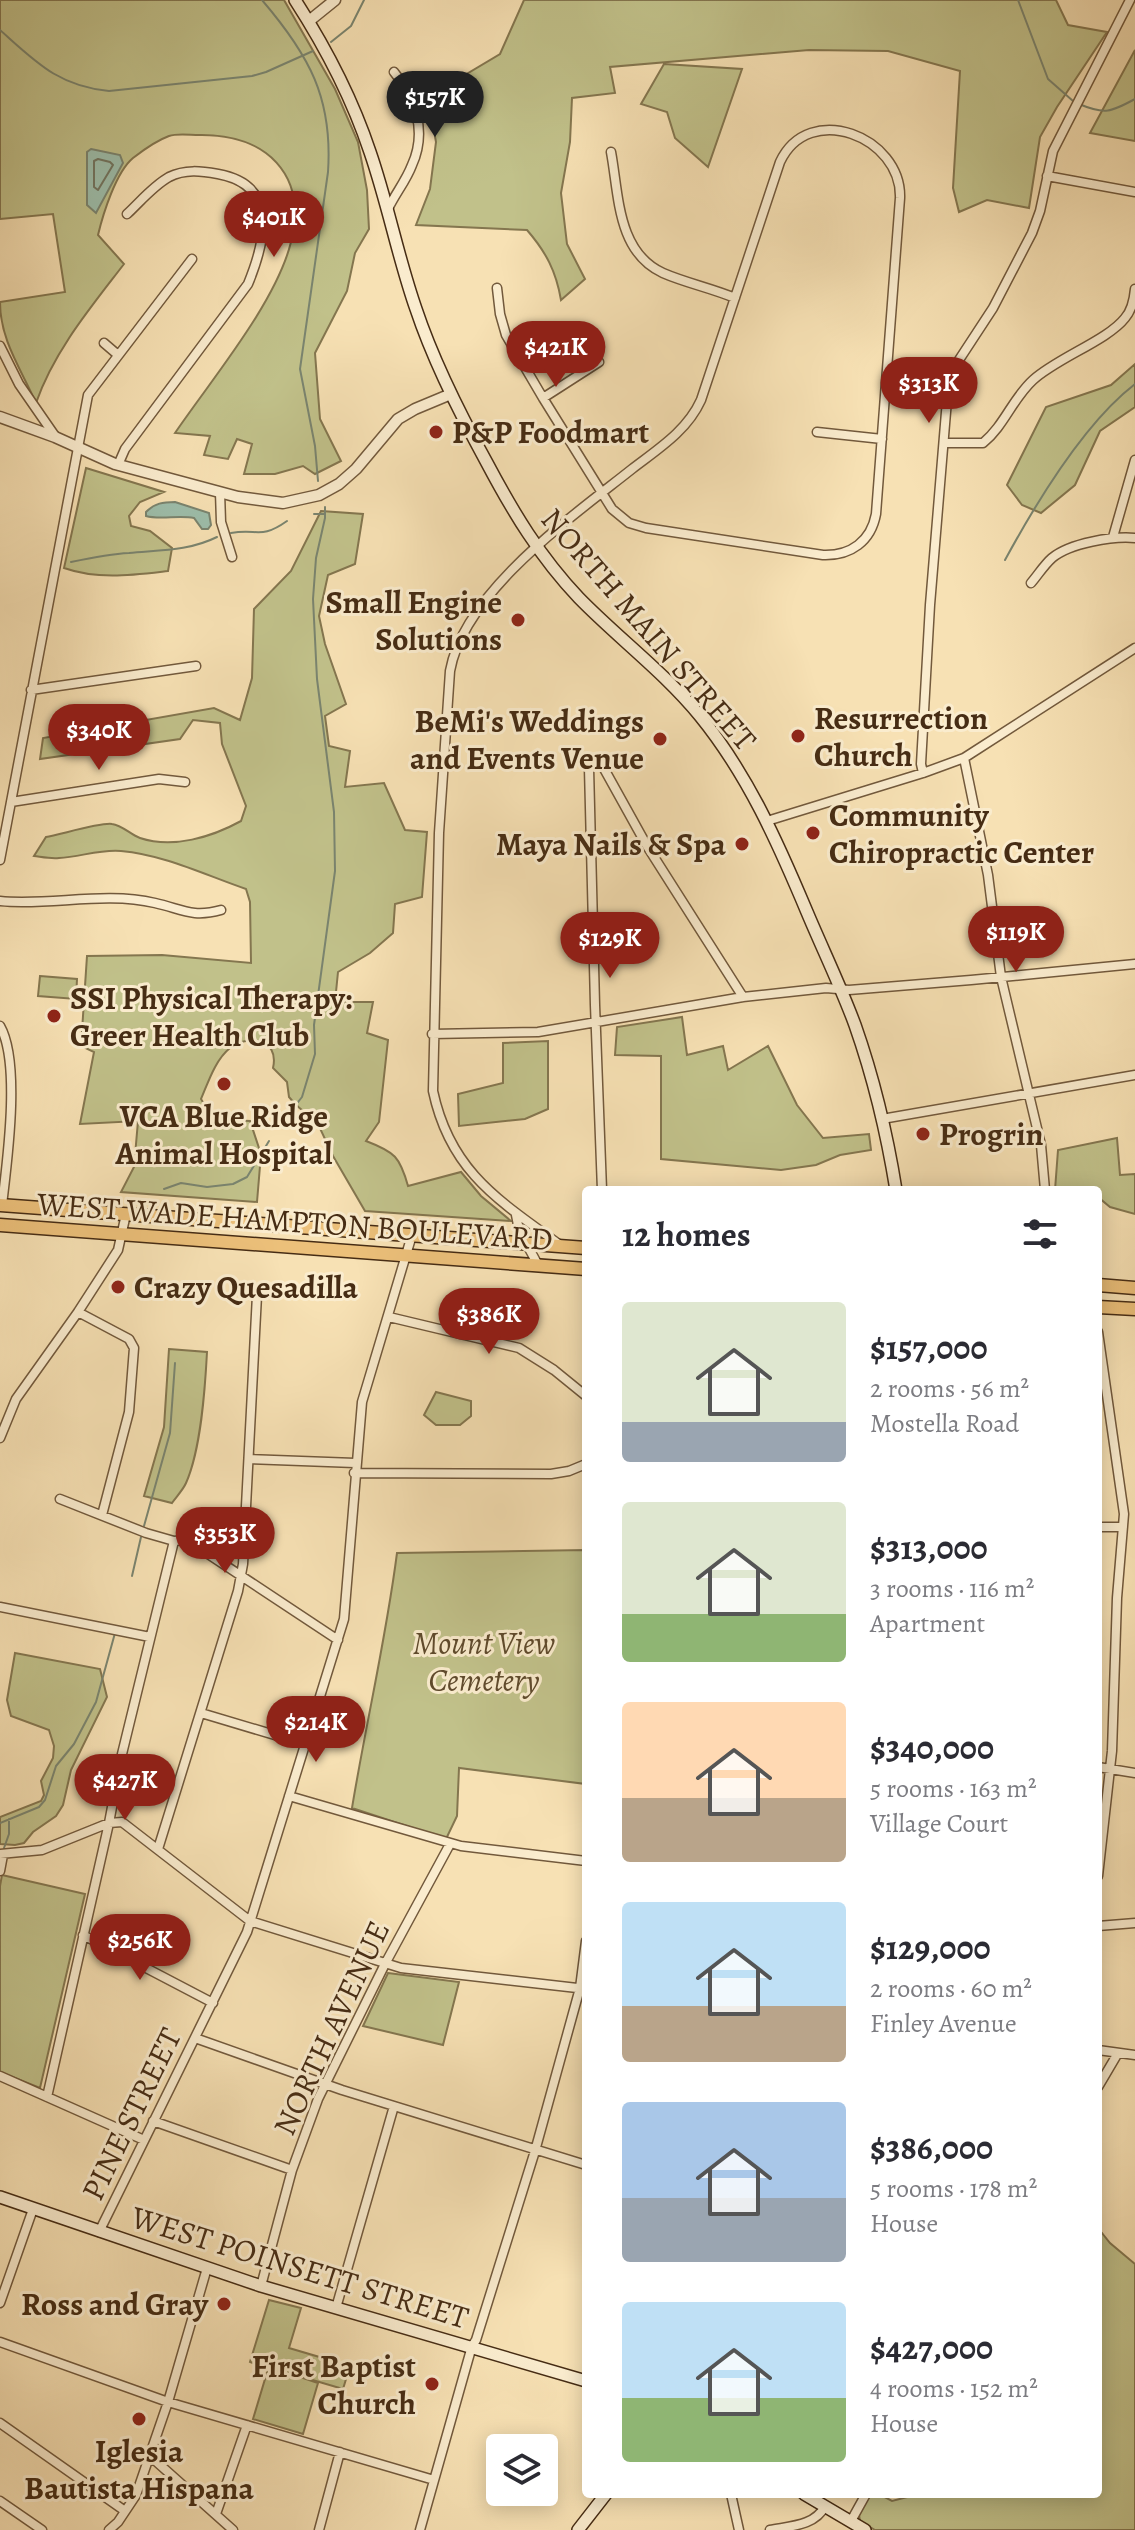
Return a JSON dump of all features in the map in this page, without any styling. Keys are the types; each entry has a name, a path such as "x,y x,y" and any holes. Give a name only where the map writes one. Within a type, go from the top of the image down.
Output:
{"main road":[{"name":"NORTH MAIN STREET","path":"295,0 309,21 356,115 417,312 451,394 523,529 579,598 698,714 738,768 767,821 841,989 865,1056 895,1186"},
{"name":"WEST WADE HAMPTON BOULEVARD","path":"1,1205 582,1248"},
{"name":"WEST WADE HAMPTON BOULEVARD","path":"0,1225 582,1269"},
{"path":"1102,1285 1135,1288"},
{"path":"1102,1307 1135,1309"},
{"name":"WEST POINSETT STREET","path":"0,2197 261,2286 582,2380"},
{"path":"578,2530 603,2498"},
{"path":"811,2498 865,2530"}],"street":[{"path":"309,21 335,0"},
{"path":"923,773 930,605 946,398 954,370 993,308 1032,233 1053,151 1130,0"},
{"path":"387,210 413,165 419,133 414,104 394,72"},
{"path":"497,288 501,323 506,335 543,398 602,493 612,509 623,519 646,528 823,555 840,554 860,545 873,525 900,192 892,168 868,141 854,133 825,131 801,138 787,151 780,162 701,400 691,418 677,434 602,493 536,547 475,615 460,641 451,666 439,833 433,1091 450,1142 476,1181 516,1215 562,1246"},
{"path":"611,152 622,223 640,255 663,273 735,298"},
{"path":"118,465 125,449 248,284 257,259 263,223 260,202 249,185 232,177 197,171 168,178 127,214"},
{"path":"1047,176 1135,192"},
{"path":"0,860 88,395 192,259"},
{"path":"944,443 983,443 1037,376 1122,322 1131,308 1135,289"},
{"path":"104,343 118,355"},
{"path":"0,346 19,384 55,437"},
{"path":"543,398 599,362"},
{"path":"0,417 118,465 254,501 283,503 319,495 348,477 398,419 451,394"},
{"path":"817,432 882,439"},
{"path":"1113,537 1135,460"},
{"path":"220,492 221,522 232,557"},
{"path":"1031,583 1062,551 1113,537 1135,538"},
{"path":"767,821 964,758 1135,649"},
{"path":"31,690 196,666"},
{"path":"964,758 988,875 1001,977 1044,1158 1045,1186"},
{"path":"602,1186 589,768 593,760 602,765 647,846 743,997"},
{"path":"11,802 159,779 185,782"},
{"path":"0,901 29,903 118,898 152,902 201,916 221,910"},
{"path":"432,1034 538,1032 743,997 1135,964"},
{"path":"0,1026 8,1044 11,1072 1,1205"},
{"path":"882,1119 1135,1075"},
{"path":"0,1438 16,1399 118,1250 126,1214"},
{"path":"516,1215 525,1243 538,1265"},
{"name":"PINE STREET","path":"99,2232 247,1932 338,1640 347,1601 354,1473 365,1390 412,1235"},
{"path":"158,1849 241,1576 257,1295"},
{"path":"78,1312 129,1339 134,1348 129,1412 102,1515"},
{"path":"389,1317 513,1345 543,1362 582,1393"},
{"path":"1102,1357 1124,1495 1110,1769 1102,1840"},
{"path":"249,1459 355,1463"},
{"path":"354,1473 551,1474 582,1466"},
{"path":"60,1499 174,1541 190,1542 338,1640"},
{"path":"1102,1527 1123,1527"},
{"path":"47,2097 122,1754 174,1541"},
{"path":"0,1607 150,1637"},
{"path":"201,1713 305,1744"},
{"path":"1102,1768 1135,1773"},
{"path":"289,1796 450,1844 582,1860"},
{"path":"0,1871 2,1854 42,1850 109,1823 122,1822 250,1921 385,1964 582,1988"},
{"name":"NORTH AVENUE","path":"261,2286 292,2170 325,2085 385,1964 450,1844"},
{"path":"1102,1926 1135,1923"},
{"path":"83,1935 213,2003"},
{"path":"420,2530 472,2346 582,1991"},
{"path":"195,2038 325,2085 582,2164"},
{"path":"1102,2051 1135,2055"},
{"path":"1102,2080 1118,2053"},
{"path":"0,2076 144,2140"},
{"path":"336,2308 394,2106"},
{"path":"153,2121 292,2170"},
{"path":"0,2303 33,2209"},
{"path":"109,2530 136,2495 168,2402 207,2268"},
{"path":"0,2342 168,2402 434,2480"},
{"path":"0,2423 125,2511"},
{"path":"216,2514 247,2425"},
{"path":"319,2530 340,2452"},
{"path":"150,2456 233,2530"},
{"path":"732,2498 739,2530"},
{"path":"851,2521 864,2498"},
{"path":"0,2501 42,2530"},
{"path":"770,2530 813,2520 825,2506"}],"green space":[{"path":"0,0 284,0 335,89 358,142 367,190 369,229 355,253 347,291 315,353 320,419 341,461 315,474 303,466 275,474 244,474 252,444 237,439 228,459 204,455 210,436 175,433 272,290 291,242 295,218 287,178 276,163 262,150 223,137 169,136 145,149 127,164 111,194 98,235 124,264 63,348 36,403 7,342 0,302 65,292 53,214 0,219"},
{"path":"524,0 1056,0 1068,25 1107,32 1040,137 1029,208 987,200 959,212 953,188 960,71 888,51 809,50 610,67 615,93 572,98 570,142 561,193 567,244 585,279 561,300 549,262 527,230 416,225 430,189 436,142 428,97 500,54"},
{"path":"1135,50 1135,141 1090,133"},
{"path":"664,64 742,69 708,167 675,138 667,112 641,104"},
{"path":"1135,364 1135,407 1100,431 1075,485 1041,513 1022,505 1007,485 1046,407 1111,385"},
{"path":"86,468 164,492 140,502 129,516 131,526 150,531 172,548 168,571 103,575 64,568"},
{"path":"321,511 363,514 355,564 328,575 319,616 325,644 346,704 325,716 329,746 350,751 345,787 384,783 405,830 427,832 422,897 395,904 393,933 370,953 338,972 335,1002 373,1002 367,1033 388,1040 379,1122 366,1141 395,1157 408,1186 461,1172 481,1196 511,1221 365,1211 318,1124 289,1097 287,1082 273,1068 271,1050 267,1045 252,1040 237,1044 225,1053 212,1072 201,1099 213,1119 250,1121 261,1154 257,1202 121,1192 134,1167 138,1121 80,1124 94,1052 81,1046 87,956 162,955 251,963 250,902 246,889 169,861 137,853 113,851 56,858 34,856 46,837 107,824 153,841 192,840 241,821 246,806 222,744 220,723 193,720 180,739 40,759 43,738 214,708 240,720 252,678 254,609 291,571"},
{"path":"40,976 77,979 76,999 38,996"},
{"path":"682,1017 687,1055 723,1046 728,1070 768,1046 797,1105 823,1138 869,1134 871,1150 840,1155 816,1165 781,1170 661,1159 661,1056 615,1055 617,1027"},
{"path":"548,1041 548,1109 525,1119 459,1126 458,1094 503,1083 503,1043"},
{"path":"1117,1138 1120,1175 1135,1174 1135,1214 1110,1207 1102,1200 1102,1186 1055,1186 1058,1150"},
{"path":"169,1349 207,1352 199,1437 186,1483 172,1503 144,1496 164,1427"},
{"path":"436,1392 471,1401 471,1416 460,1425 436,1425 424,1415"},
{"name":"Mount View Cemetery","path":"582,1550 582,1783 459,1768 457,1816 446,1839 352,1808 397,1553"},
{"path":"15,1653 100,1669 107,1697 71,1770 63,1805 56,1816 33,1832 24,1843 15,1845 0,1844 0,1817 41,1801 44,1795 41,1781 53,1758 54,1746 49,1730 11,1716 7,1700"},
{"path":"2,1875 85,1894 40,2088 0,2072"},
{"path":"388,1973 459,1982 443,2045 363,2026"},
{"path":"1102,2233 1135,2264 1135,2530 875,2530 860,2521 859,2515 868,2498 892,2501 904,2498 1102,2498"},
{"path":"269,2300 301,2308 289,2348 350,2366 343,2389 282,2371 318,2383 303,2434 253,2419 268,2369 250,2362"}],"water":[{"path":"91,149 120,155 123,163 96,213 87,205 87,152"},
{"path":"175,502 209,513 211,525 208,529 202,529 194,518 146,516 146,512 156,505"}],"waterway":[{"path":"262,0 305,59 322,100 329,146 300,369 315,446 318,481"},
{"path":"331,42 351,26 364,0"},
{"path":"1018,0 1048,79 1073,101"},
{"path":"0,30 49,71 76,84 109,91 252,76 313,51"},
{"path":"1079,104 1095,110 1108,110 1135,99"},
{"path":"1005,560 1046,490 1079,442 1135,384"},
{"path":"291,1111 302,1097 315,1054 314,1025 335,871 334,812 317,679 313,599 325,507"},
{"path":"314,514 325,514"},
{"path":"231,533 265,532 287,521"},
{"path":"71,562 185,547 217,537"},
{"path":"164,1189 181,1183 207,1187 233,1184 247,1177 269,1141"},
{"path":"144,1526 170,1433 175,1363"},
{"path":"132,1576 141,1537"},
{"path":"0,1823 39,1807 45,1800 56,1766 74,1744 96,1702 115,1633"},
{"path":"4,1848 9,1834 9,1819"}],"place":[{"name":"P&P Foodmart","path":"436,432"},
{"name":"Small Engine Solutions","path":"518,620"},
{"name":"Resurrection Church","path":"798,736"},
{"name":"BeMi's Weddings and Events Venue","path":"660,739"},
{"name":"Community Chiropractic Center","path":"813,833"},
{"name":"Maya Nails & Spa","path":"742,844"},
{"name":"SSI Physical Therapy: Greer Health Club","path":"54,1016"},
{"name":"VCA Blue Ridge Animal Hospital","path":"224,1084"},
{"name":"Progrin","path":"923,1134"},
{"name":"Crazy Quesadilla","path":"118,1287"},
{"name":"Ross and Gray","path":"224,2304"},
{"name":"First Baptist Church","path":"432,2384"},
{"name":"Iglesia Bautista Hispana","path":"139,2419"}]}
